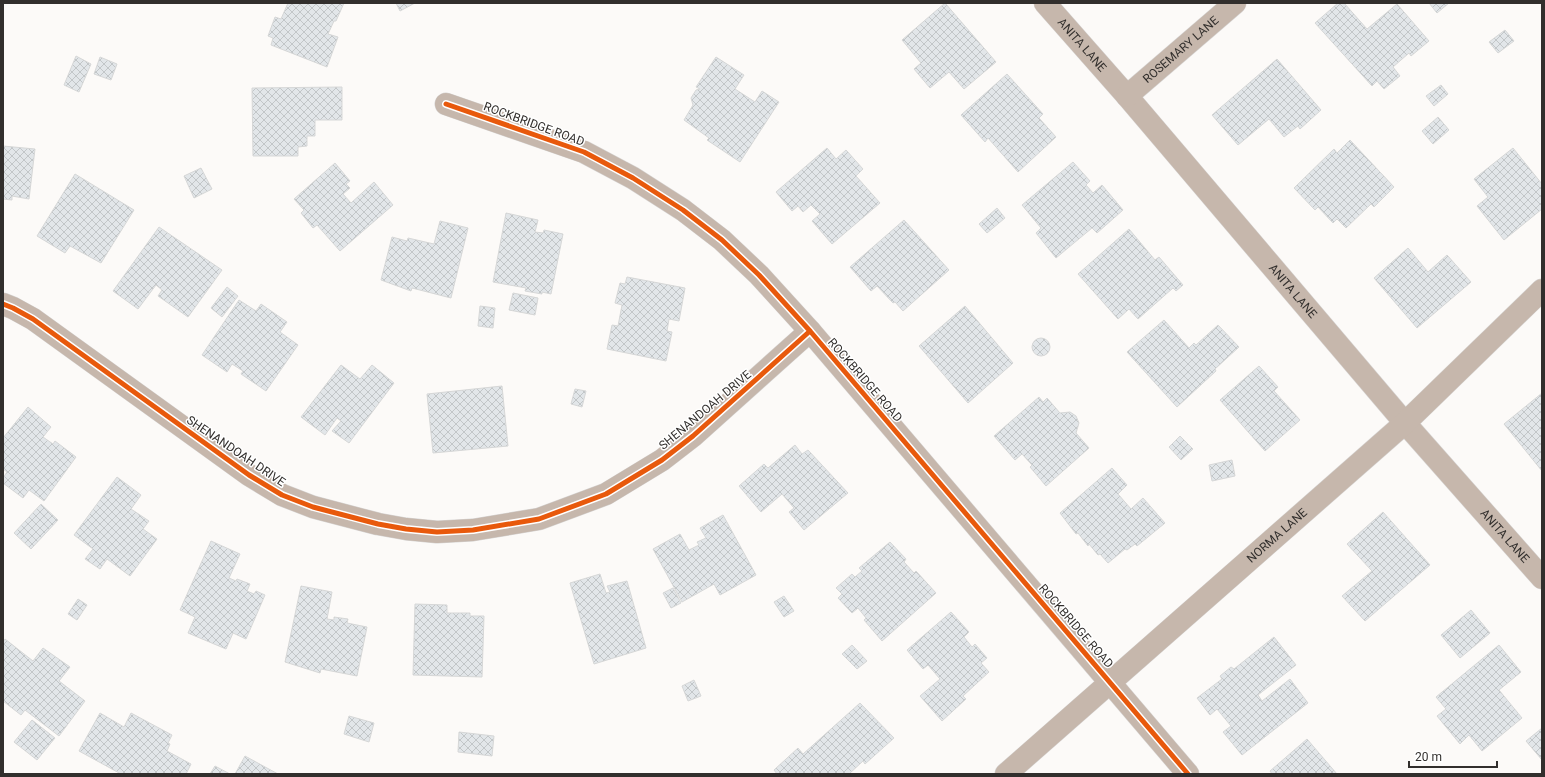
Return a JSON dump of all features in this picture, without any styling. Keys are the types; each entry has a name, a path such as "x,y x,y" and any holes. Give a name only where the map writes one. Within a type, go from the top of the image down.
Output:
{"street":[{"name":"ANITA LANE","path":"1044,3 1127,96 1405,423 1542,578"},
{"name":"ROSEMARY LANE","path":"1127,96 1234,3"},
{"name":"ROCKBRIDGE ROAD","path":"446,104 584,152 633,178 683,210 722,240 759,275 810,331 1188,774"},
{"name":"NORMA LANE","path":"1006,774 1405,423 1542,290"},
{"name":"SHENANDOAH DRIVE","path":"3,304 14,308 33,319 249,475 282,495 313,507 378,524 437,532 473,530 539,519 606,494 662,460 693,436 810,331"}],"building":[{"path":"288,3 344,3 328,34 338,37 327,67 271,45 273,38 268,36 275,17 281,19"},
{"path":"396,3 415,3 400,11"},
{"path":"945,3 996,62 964,89 949,72 930,88 914,69 921,63 902,40"},
{"path":"1338,3 1344,3 1367,29 1397,4 1429,41 1411,56 1409,53 1393,67 1400,76 1384,89 1377,81 1372,86 1315,23"},
{"path":"1429,3 1449,3 1437,13"},
{"path":"1505,30 1514,41 1498,53 1489,42"},
{"path":"76,56 91,64 79,92 64,85"},
{"path":"100,57 117,64 111,80 94,74"},
{"path":"716,57 744,75 735,89 755,102 762,91 779,102 740,162 707,140 709,138 684,120 693,105 691,98 696,90 700,89 696,87"},
{"path":"1277,59 1321,110 1300,129 1298,126 1284,137 1269,119 1238,145 1212,115"},
{"path":"1007,74 1043,114 1039,118 1056,137 1018,172 988,138 985,142 961,115"},
{"path":"1441,85 1448,94 1434,106 1426,96"},
{"path":"342,87 342,120 315,120 315,136 307,136 307,146 298,147 298,156 253,156 252,88"},
{"path":"1438,117 1449,130 1433,144 1422,131"},
{"path":"1350,140 1394,187 1374,207 1371,204 1346,228 1337,219 1333,223 1318,207 1315,210 1294,188 1334,149 1337,153"},
{"path":"3,146 35,149 29,199 12,196 12,200 3,199"},
{"path":"827,148 836,159 846,150 863,169 856,176 880,203 832,244 812,221 820,214 811,205 803,212 798,206 792,211 776,192"},
{"path":"1513,148 1542,184 1542,209 1504,240 1477,206 1488,197 1474,179"},
{"path":"1073,162 1090,181 1086,185 1093,193 1102,185 1123,210 1097,233 1092,228 1056,258 1036,233 1041,228 1022,205"},
{"path":"335,163 350,181 346,184 350,188 343,194 351,203 374,182 393,205 340,251 317,225 313,228 301,213 304,210 294,199"},
{"path":"201,168 212,189 194,198 184,176"},
{"path":"75,174 134,210 101,263 70,246 65,253 37,236"},
{"path":"997,208 1005,218 987,233 979,224"},
{"path":"506,213 538,220 535,232 543,233 544,230 563,234 551,294 525,291 526,288 493,282"},
{"path":"904,220 949,270 903,311 877,286 871,291 850,267"},
{"path":"440,221 468,228 451,298 412,288 411,291 381,280 392,237 407,241 408,238 434,244"},
{"path":"159,227 222,270 188,317 158,296 162,290 156,285 138,309 113,291"},
{"path":"1129,229 1155,260 1159,257 1183,285 1176,291 1173,288 1138,319 1129,309 1118,319 1078,274"},
{"path":"1408,248 1428,272 1447,255 1471,282 1417,328 1374,278"},
{"path":"627,277 685,288 679,321 669,319 667,331 672,332 666,361 607,349 612,325 618,326 622,305 615,303 620,283 625,284"},
{"path":"227,287 238,296 222,317 211,308"},
{"path":"513,293 538,298 535,315 509,310"},
{"path":"239,300 256,311 261,304 287,322 280,332 298,345 266,391 241,374 243,371 232,364 227,372 202,355"},
{"path":"480,306 495,308 493,328 478,326"},
{"path":"965,306 1013,363 968,403 919,346"},
{"path":"1164,320 1189,348 1194,343 1196,345 1218,325 1239,347 1215,369 1216,371 1177,407 1127,352"},
{"path":"1041,338 1047,341 1050,347 1047,353 1041,356 1035,353 1032,347 1035,341"},
{"path":"341,365 360,379 372,365 394,383 349,443 332,431 341,421 337,418 325,435 301,417"},
{"path":"1259,366 1278,387 1274,391 1300,420 1265,451 1220,400"},
{"path":"502,386 508,446 433,453 427,394"},
{"path":"575,389 586,391 582,407 571,404"},
{"path":"1542,393 1542,471 1504,424"},
{"path":"1039,397 1043,402 1047,398 1060,413 1070,412 1076,416 1079,423 1076,433 1089,448 1046,486 1030,467 1032,465 1022,454 1015,460 994,436"},
{"path":"28,407 51,427 43,437 53,444 55,441 76,457 44,501 29,490 23,498 3,483 3,478 7,472 3,469 3,438"},
{"path":"1180,436 1193,449 1181,460 1169,447"},
{"path":"795,445 802,454 808,450 848,493 804,530 789,512 794,508 782,494 761,512 739,486 764,464 768,468"},
{"path":"1232,460 1235,476 1212,481 1209,465"},
{"path":"1112,468 1127,485 1118,494 1131,509 1143,498 1165,523 1137,546 1135,544 1127,550 1125,549 1108,563 1100,554 1098,555 1089,544 1088,546 1078,533 1076,534 1060,513"},
{"path":"117,477 141,495 131,509 149,521 143,529 157,539 130,576 107,559 100,569 85,559 93,549 74,535"},
{"path":"41,504 58,520 31,549 14,533"},
{"path":"1383,512 1430,565 1365,621 1342,596 1372,571 1347,544"},
{"path":"723,515 756,575 720,595 714,584 682,602 653,549 680,534 689,550 699,545 697,542 706,538 700,528"},
{"path":"211,541 240,554 229,578 236,581 237,579 250,584 247,591 254,594 256,591 265,595 246,639 233,633 226,649 188,633 195,617 180,610"},
{"path":"890,542 906,559 904,562 914,573 916,571 936,593 882,641 864,620 866,618 858,608 852,613 838,598 842,594 836,588 852,574 855,577 862,571 859,568"},
{"path":"600,574 606,593 610,592 607,586 627,581 646,648 594,664 570,583"},
{"path":"301,586 332,592 327,619 334,620 334,617 348,619 347,623 367,627 357,676 321,669 320,673 285,662"},
{"path":"673,588 681,603 671,608 663,593"},
{"path":"784,596 794,611 784,617 774,602"},
{"path":"78,599 87,605 77,620 68,614"},
{"path":"415,604 447,605 447,613 470,613 470,616 484,616 482,677 413,675"},
{"path":"1471,610 1490,633 1460,658 1441,635"},
{"path":"951,612 969,632 964,637 972,647 975,644 987,658 981,663 989,672 963,696 966,699 942,721 920,696 940,679 928,665 923,669 907,650"},
{"path":"1274,637 1296,665 1258,695 1262,701 1290,679 1308,703 1242,755 1223,732 1231,726 1217,709 1210,715 1197,698 1222,679 1220,676 1231,667 1234,669"},
{"path":"5,639 33,661 43,648 70,667 59,681 85,701 59,736 25,710 21,715 3,701 3,642"},
{"path":"852,645 867,661 857,669 842,654"},
{"path":"1499,645 1521,672 1499,690 1522,718 1482,751 1469,735 1460,744 1437,716 1446,709 1436,697"},
{"path":"694,680 701,696 688,701 682,686"},
{"path":"860,703 894,738 865,764 863,761 849,774 777,774 774,770 798,748 803,754"},
{"path":"100,713 124,727 131,713 172,735 168,743 170,744 167,751 191,764 186,774 121,774 79,751"},
{"path":"349,716 374,723 369,742 344,734"},
{"path":"32,720 55,738 37,760 14,742"},
{"path":"1542,728 1542,760 1526,741"},
{"path":"459,732 494,736 492,756 458,752"},
{"path":"1307,739 1337,774 1272,774 1270,771"},
{"path":"245,756 278,774 235,774"},
{"path":"215,766 230,774 210,774"}],"cycle path":[{"path":"446,104 584,152 633,178 683,210 722,240 759,275 810,331 1188,774"},
{"path":"3,304 33,319 249,475 282,495 313,507 378,524 437,532 473,530 539,519 606,494 662,460 693,436 810,331"}]}
